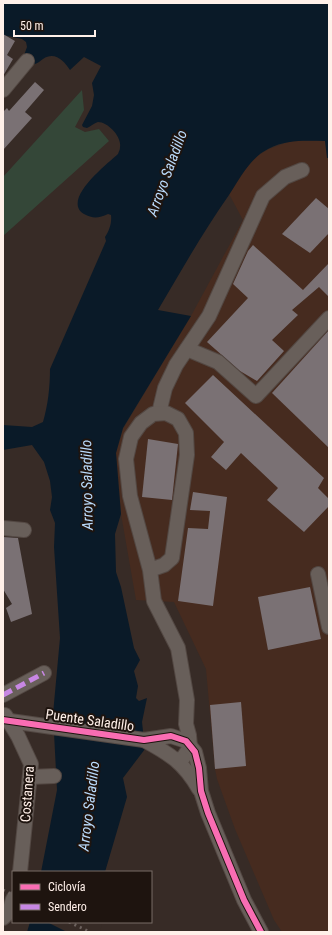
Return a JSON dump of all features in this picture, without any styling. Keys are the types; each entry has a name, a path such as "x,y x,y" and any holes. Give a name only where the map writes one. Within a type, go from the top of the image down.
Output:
{"street":[{"path":"3,90 28,61"},
{"path":"159,413 165,388 176,365 209,316 263,196 285,177 302,170"},
{"path":"187,349 218,362 256,396 329,318"},
{"path":"150,570 164,566 172,558 187,455 186,433 178,419 166,413 153,414 141,422 131,437 126,459 130,496 150,570 154,600 178,648 187,700 186,724 190,747 183,758 174,757"},
{"path":"3,528 24,530"},
{"path":"318,574 329,627"},
{"path":"3,695 44,673"},
{"name":"Puente Saladillo","path":"5,717 32,724 144,740"},
{"name":"Costanera","path":"5,717 18,736 31,764 20,871"},
{"path":"174,757 172,744 186,724"},
{"path":"3,734 18,736"},
{"path":"144,740 171,736 186,741 194,752 201,791 208,813 244,900 262,932"},
{"path":"144,740 174,757 193,778 201,791"},
{"path":"30,777 54,776"},
{"path":"3,918 9,912 12,902"}],"shaded area":[{"path":"291,141 325,141 329,168 329,932 282,932 274,920 235,829 217,779 206,669 174,602 136,600 121,514 116,453 123,429 191,316 243,220 229,194 247,167 257,156 269,149"}],"green space":[{"path":"82,90 84,110 75,127 85,132 99,129 109,141 3,236 3,177"}],"water":[{"name":"Arroyo Saladillo","path":"3,3 329,3 329,158 327,158 325,141 289,142 268,149 256,158 246,169 201,237 158,310 191,316 123,428 116,453 121,514 115,534 116,572 121,587 134,648 140,660 134,671 138,686 136,698 139,701 147,698 142,722 145,749 123,778 127,797 105,871 41,871 57,790 53,714 60,638 54,547 55,523 50,510 52,497 50,481 44,462 32,445 3,450 3,425 32,427 43,422 50,382 50,369 106,241 105,237 111,224 111,215 108,214 90,217 84,214 78,208 78,200 88,182 118,154 120,143 117,135 106,124 98,122 87,128 83,127 82,125 92,106 94,95 92,83 101,66 84,57 70,70 62,60 51,56 31,65 23,58 27,47 26,42 22,39 3,35"},
{"path":"30,923 100,923 98,932 27,932"}],"pier":[{"path":"49,923 102,924 100,932 67,932"}],"building":[{"path":"3,34 15,41 7,55 13,59 3,76"},
{"path":"35,82 44,90 25,112 32,118 3,150 3,112 7,108 9,111"},
{"path":"316,198 329,209 329,233 310,253 282,234"},
{"path":"253,245 303,290 329,263 329,297 319,287 292,310 298,315 272,340 284,351 257,381 240,371 207,342 248,298 233,284 248,251"},
{"path":"329,330 329,448 272,393"},
{"path":"213,375 324,478 318,488 329,499 329,506 304,532 267,500 278,488 241,453 226,470 211,457 224,442 185,403"},
{"path":"148,439 178,444 172,500 142,497"},
{"path":"193,492 227,497 213,606 178,601 188,528 208,529 210,511 190,510"},
{"path":"3,537 18,538 32,614 11,622 6,608 12,604 3,589"},
{"path":"310,587 321,639 268,650 258,597"},
{"path":"241,702 246,766 215,769 210,705"}],"railway":[{"path":"3,890 12,894"},
{"path":"71,923 90,932"}],"marked path":[{"path":"3,695 44,673"}],"cycle path":[{"path":"3,720 144,740 171,736 186,741 195,752 199,768 201,791 208,813 244,900 261,932"}]}
